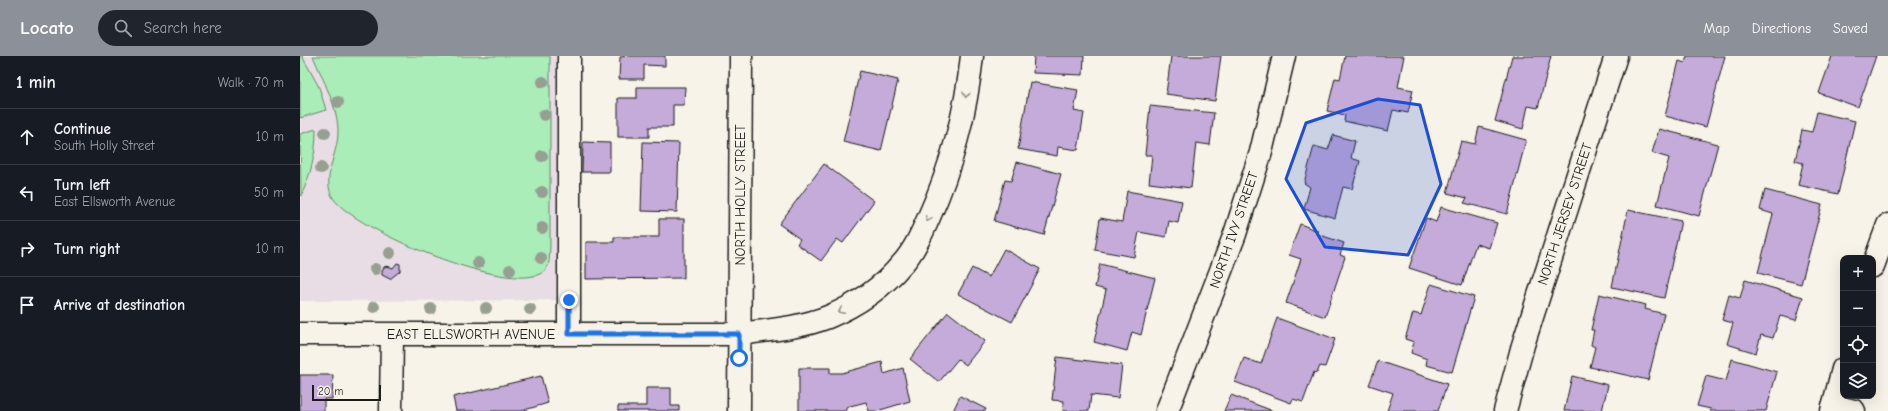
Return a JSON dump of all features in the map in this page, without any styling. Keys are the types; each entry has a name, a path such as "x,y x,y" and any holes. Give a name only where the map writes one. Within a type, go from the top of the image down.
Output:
{"street":[{"path":"569,56 569,334"},
{"name":"NORTH HOLLY STREET","path":"739,411 741,56"},
{"name":"EAST ELLSWORTH AVENUE","path":"300,334 739,334 788,327 827,317 871,294 902,264 922,232 949,164 962,116 972,56"},
{"name":"NORTH IVY STREET","path":"1169,406 1235,234 1261,152 1284,56"},
{"name":"NORTH JERSEY STREET","path":"1505,411 1616,56"},
{"path":"1876,258 1888,226"},
{"path":"391,411 392,334"},
{"path":"1840,380 1832,408 1854,411"}],"highlighted area":[{"path":"1378,99 1420,105 1441,184 1408,255 1325,247 1286,179 1306,123"}],"shaded area":[{"path":"300,56 569,56 569,300 300,301"}],"green space":[{"path":"300,56 302,56 319,87 326,110 300,118"},
{"path":"313,56 550,56 550,247 549,261 546,270 526,277 500,275 468,268 400,242 370,226 347,211 333,198 330,191 329,174 337,141 338,124 333,104"},
{"path":"316,129 312,164 308,180 301,196 300,134"}],"building":[{"path":"665,56 665,66 644,65 644,79 619,79 620,57"},
{"path":"1034,56 1084,56 1083,75 1033,73"},
{"path":"1171,56 1221,56 1215,101 1166,94"},
{"path":"1345,56 1404,56 1398,87 1413,90 1408,113 1393,110 1388,131 1344,121 1345,115 1327,111 1335,78 1340,79"},
{"path":"1512,56 1551,56 1538,108 1528,106 1523,129 1495,121"},
{"path":"1687,56 1725,56 1706,127 1665,116 1679,61 1685,63"},
{"path":"1832,56 1876,56 1858,107 1819,93"},
{"path":"860,71 898,80 881,151 843,142"},
{"path":"1030,82 1078,90 1074,111 1084,113 1078,150 1058,147 1057,156 1018,149"},
{"path":"637,87 685,87 684,105 673,105 673,127 649,127 649,137 618,137 618,98 637,98"},
{"path":"1150,106 1214,113 1210,145 1196,143 1191,188 1149,183 1152,155 1145,155"},
{"path":"1817,112 1855,121 1838,194 1798,185 1803,163 1795,161 1802,130 1812,132"},
{"path":"1479,127 1526,140 1507,214 1464,203 1467,198 1447,193 1461,141 1475,144"},
{"path":"1659,129 1718,144 1699,216 1657,205 1669,158 1652,153"},
{"path":"1333,135 1355,141 1351,158 1360,161 1352,189 1343,187 1335,218 1304,209 1310,187 1304,183 1314,146 1328,150"},
{"path":"583,142 610,143 610,172 582,172"},
{"path":"643,142 679,143 677,212 641,211"},
{"path":"1017,162 1061,174 1044,235 994,221 1005,180 1011,181"},
{"path":"824,164 874,201 843,243 837,239 821,261 797,244 800,239 779,224"},
{"path":"1765,190 1822,205 1801,284 1758,273 1773,214 1760,210"},
{"path":"1127,191 1182,201 1178,223 1169,221 1166,237 1139,232 1134,257 1095,250 1100,218 1122,222"},
{"path":"1441,207 1497,223 1489,248 1476,244 1462,285 1409,268 1426,218 1436,222"},
{"path":"1628,210 1681,221 1664,298 1612,287"},
{"path":"659,219 684,219 684,278 586,279 586,242 614,242 614,237 659,237"},
{"path":"1300,224 1318,231 1317,234 1344,243 1340,255 1345,257 1325,317 1286,303 1301,259 1289,255"},
{"path":"1004,249 1040,269 1012,322 958,294 972,268 989,277"},
{"path":"397,263 400,264 400,271 390,279 382,275 384,267 387,266 393,268"},
{"path":"1100,264 1155,278 1141,335 1132,332 1127,351 1094,342 1106,290 1095,287"},
{"path":"1745,280 1803,297 1796,320 1780,316 1773,338 1761,335 1756,353 1727,344 1733,323 1722,320 1729,295 1740,298"},
{"path":"1431,284 1474,297 1452,372 1426,365 1427,359 1411,353 1414,342 1405,339 1413,313 1421,315"},
{"path":"1599,294 1646,305 1645,309 1664,314 1648,380 1590,367 1595,347 1591,345 1594,330 1591,330"},
{"path":"948,312 985,341 966,365 958,359 939,382 910,359"},
{"path":"1277,318 1335,339 1325,367 1320,366 1317,373 1314,372 1303,402 1293,399 1291,403 1235,382 1244,358 1261,364"},
{"path":"1057,357 1122,365 1118,398 1091,395 1089,411 1063,411 1064,401 1052,400"},
{"path":"1732,359 1777,372 1766,411 1710,411 1711,409 1697,406 1706,376 1726,381"},
{"path":"1378,361 1447,384 1438,411 1387,411 1393,393 1369,385"},
{"path":"882,362 884,374 903,368 910,401 877,411 869,411 866,402 846,407 846,411 799,411 799,368 830,368 830,373 842,373"},
{"path":"300,375 333,375 332,399 324,399 324,411 300,411"},
{"path":"541,376 548,403 521,411 456,411 453,397"},
{"path":"1572,376 1608,385 1602,411 1564,411"},
{"path":"646,388 671,388 671,406 679,406 679,411 618,411 618,406 646,406"},
{"path":"1231,395 1273,411 1224,411"},
{"path":"960,396 986,409 985,411 953,411"}],"route":[{"path":"569,300 569,334 739,334 739,358"}]}
